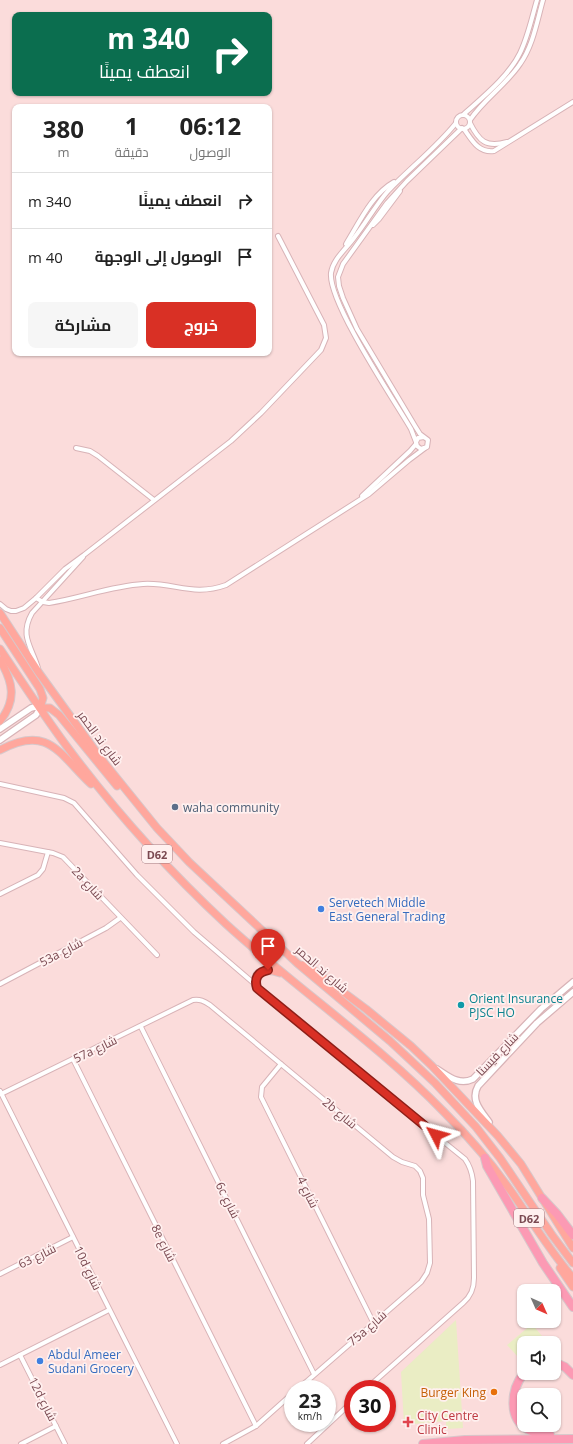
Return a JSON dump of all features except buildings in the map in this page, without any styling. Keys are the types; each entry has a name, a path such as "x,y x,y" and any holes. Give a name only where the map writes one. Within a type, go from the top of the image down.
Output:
{"highway":[{"path":"485,1158 487,1166 543,1263 573,1306"},
{"path":"542,1198 557,1214 573,1235"},
{"path":"561,1365 573,1375"},
{"path":"518,1380 513,1396 514,1412 527,1430 549,1435 573,1437"},
{"path":"423,1444 465,1440 573,1437"}],"main road":[{"name":"شارع ند الحمر","path":"0,613 39,673 102,760 157,828 189,862 297,963 390,1041 444,1092 476,1127 504,1162 552,1235 573,1263"},
{"path":"0,628 40,689 43,698 40,708 50,708 59,715 101,768 143,816 157,828"},
{"name":"D62","path":"0,649 69,749 105,796 198,896 240,936 407,1076 449,1117 485,1158 513,1194 553,1254 573,1278"},
{"path":"0,660 7,672 11,690 8,708 0,721"},
{"path":"0,750 22,741 37,740 48,743 62,752 87,780 105,796"},
{"path":"297,963 315,971 366,1009 412,1046 432,1066 498,1136 521,1164 573,1248"},
{"path":"257,988 256,979 258,974 262,971 270,970 285,974"},
{"path":"553,1254 558,1265 573,1287"}],"street":[{"path":"425,448 419,448 411,429 361,346 344,314 331,278 333,268 338,257 360,230 379,201 398,180 444,137 456,123 458,117 464,114 508,71 516,61 524,45 537,0"},
{"path":"36,598 43,602 52,602 144,584 163,585 199,591 217,588 234,580 378,488 401,467 428,446 428,442 415,426 357,329 343,298 339,286 338,276 341,268 387,203 407,181 463,128 468,127 479,107 510,77 521,63 529,47 543,0"},
{"path":"456,123 458,126 463,128 477,147 486,151 497,150 573,102"},
{"path":"464,114 468,116 478,137 486,143 496,144 513,139"},
{"path":"0,604 6,609 16,611 24,608 77,559 215,454 246,427 275,399 323,347 326,334 324,325 278,236"},
{"path":"351,505 376,484 410,451 418,438 424,437"},
{"path":"76,448 98,456 154,500"},
{"path":"39,673 27,640 26,633 28,619 84,555"},
{"path":"0,729 31,708 35,706 40,708 36,715 0,740"},
{"path":"0,784 64,798 74,803 124,861 163,903 209,947 465,1159 472,1173 474,1284 471,1294 376,1380"},
{"name":"2a شارع","path":"0,843 48,852 58,855 66,860 157,956"},
{"path":"0,894 38,875 43,868 48,852"},
{"name":"53a شارع","path":"0,984 106,928 120,918"},
{"name":"شارع فيستا","path":"432,1066 455,1080 466,1082 475,1077 541,1009 573,982"},
{"name":"شارع فيستا","path":"498,1136 477,1105 475,1092 480,1083 542,1019 573,992"},
{"name":"2b شارع","path":"188,1003 193,1000 205,1001 393,1157 402,1162 412,1164 420,1171 423,1178 423,1195 429,1219 430,1263"},
{"name":"57a شارع","path":"1,1093 141,1027 188,1003"},
{"name":"6c شارع","path":"141,1027 314,1374"},
{"path":"504,1046 506,1056"},
{"name":"8e شارع","path":"73,1059 256,1426"},
{"name":"شارع 4","path":"281,1064 262,1087 261,1097 373,1322"},
{"name":"10d شارع","path":"1,1093 177,1444"},
{"name":"شارع 63","path":"1,1273 73,1237"},
{"name":"75a شارع","path":"308,1380 423,1279 427,1274 430,1263"},
{"path":"0,1268 1,1273"},
{"path":"0,1365 109,1310"},
{"name":"12d شارع","path":"20,1355 65,1444"},
{"path":"223,1444 256,1426 284,1401"},
{"path":"307,1444 344,1409"},
{"path":"21,1444 56,1426"}],"shaded area":[{"path":"0,0 573,0 573,1444 0,1444"}],"green space":[{"path":"456,1320 463,1428 446,1429 446,1421 404,1425 401,1372"},
{"path":"527,1328 535,1328 542,1336 518,1336"},
{"path":"517,1337 517,1356 507,1345"}],"place":[{"name":"waha community","path":"175,807"},
{"name":"Servetech Middle East General Trading","path":"321,909"},
{"name":"Orient Insurance PJSC HO","path":"461,1005"},
{"name":"Abdul Ameer Sudani Grocery","path":"40,1361"},
{"name":"Burger King","path":"494,1392"},
{"name":"City Centre Clinic","path":"408,1422"}],"route":[{"path":"268,970 260,972 257,976 257,988 436,1135"}]}
